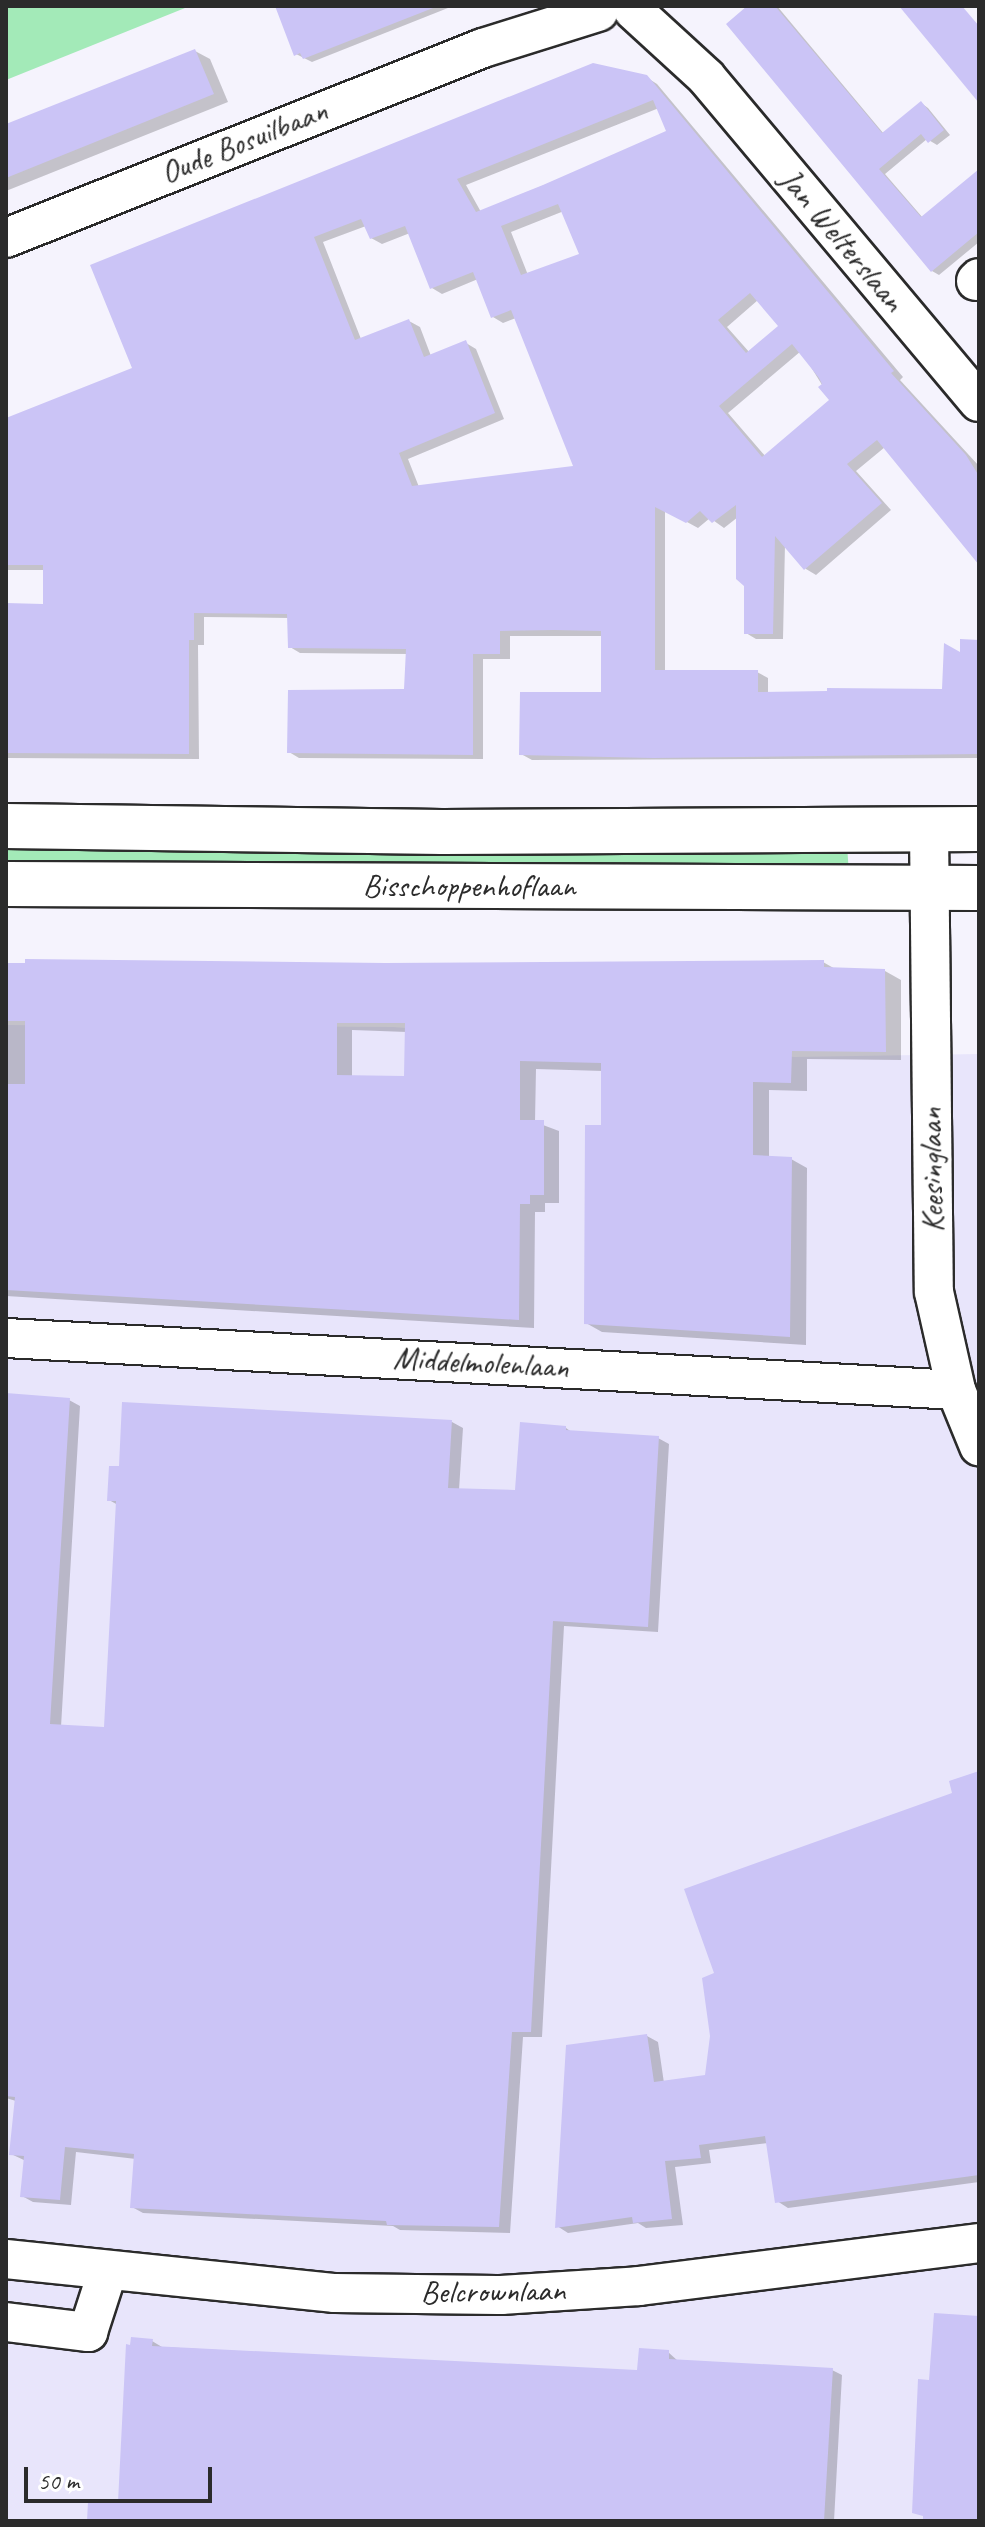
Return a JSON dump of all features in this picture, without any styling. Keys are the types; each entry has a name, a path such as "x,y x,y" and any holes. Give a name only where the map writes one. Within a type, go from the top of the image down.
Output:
{"main road":[{"name":"Bisschoppenhoflaan","path":"6,826 442,832 979,829"},
{"name":"Bisschoppenhoflaan","path":"6,884 979,888"}],"street":[{"name":"Oude Bosuilbaan","path":"483,48 544,6"},
{"name":"Oude Bosuilbaan","path":"6,238 483,48 626,8"},
{"name":"Jan Welterslaan","path":"626,8 706,77 979,402"},
{"path":"929,829 932,887"},
{"name":"Keesinglaan","path":"932,887 934,1292 956,1390 979,1446"},
{"name":"Middelmolenlaan","path":"6,1338 956,1390"},
{"name":"Belcrownlaan","path":"6,2259 335,2293 501,2295 639,2286 979,2243"},
{"path":"6,2322 88,2332 108,2270"}],"shaded area":[{"path":"6,1025 393,1027 795,1057 979,1054 979,2521 6,2521"}],"green space":[{"path":"6,6 190,6 6,80"},
{"path":"6,841 847,844 849,875 6,873"}],"building":[{"path":"275,6 433,8 303,59 300,53 294,56"},
{"path":"747,6 775,6 882,133 921,101 944,130 928,143 921,134 879,169 921,217 979,169 979,232 931,272 726,24"},
{"path":"899,6 962,6 979,26 979,103"},
{"path":"195,49 214,94 6,178 6,124"},
{"path":"593,63 647,75 894,371 891,373 966,455 979,476 979,565 877,440 847,464 882,503 804,570 775,536 773,634 744,634 744,586 736,579 736,505 712,523 700,511 686,523 655,507 655,670 758,670 758,692 827,691 827,688 942,689 944,643 960,652 960,639 979,640 979,754 653,758 519,755 520,692 601,692 601,631 554,630 500,631 500,654 473,654 473,755 287,753 288,690 404,689 406,649 288,648 287,614 194,613 194,640 189,640 189,754 6,753 6,603 43,604 43,565 6,565 6,418 132,368 90,265","holes":["653,100 666,131 476,212 457,179","558,204 579,254 521,275 501,226","361,219 370,239 405,226 430,289 473,272 491,318 511,310 573,466 412,486 399,453 495,413 466,340 424,357 409,319 355,340 314,237","750,293 778,326 746,353 718,320","792,344 819,378 822,384 818,387 829,400 762,457 719,406"]},
{"path":"25,959 385,963 824,960 824,967 885,969 886,1052 792,1051 791,1083 753,1082 753,1155 792,1157 790,1337 584,1324 585,1125 601,1125 601,1063 520,1061 520,1120 544,1120 544,1195 530,1195 530,1204 520,1204 519,1320 6,1290 6,1084 25,1084 25,1021 6,1021 6,963 25,963","holes":["337,1023 405,1023 404,1076 337,1075"]},
{"path":"6,1393 70,1398 50,1724 104,1727 116,1501 107,1501 109,1466 119,1466 122,1402 452,1420 448,1488 515,1490 520,1422 566,1426 566,1430 659,1436 648,1627 553,1621 531,2032 512,2032 499,2227 387,2225 386,2221 130,2208 134,2154 65,2147 60,2200 20,2197 24,2156 9,2155 15,2097 6,2096"},
{"path":"979,1771 979,2175 775,2203 765,2136 699,2145 701,2158 665,2161 672,2219 633,2223 632,2217 555,2228 566,2045 647,2034 654,2082 705,2075 710,2036 702,1978 714,1973 684,1889 952,1793 949,1781"},
{"path":"934,2313 979,2316 979,2521 923,2521 923,2516 912,2513 918,2379 929,2380"},
{"path":"131,2337 153,2339 152,2346 637,2370 639,2348 669,2350 669,2359 833,2368 824,2521 87,2521 88,2502 118,2502 126,2344 130,2345"}]}
